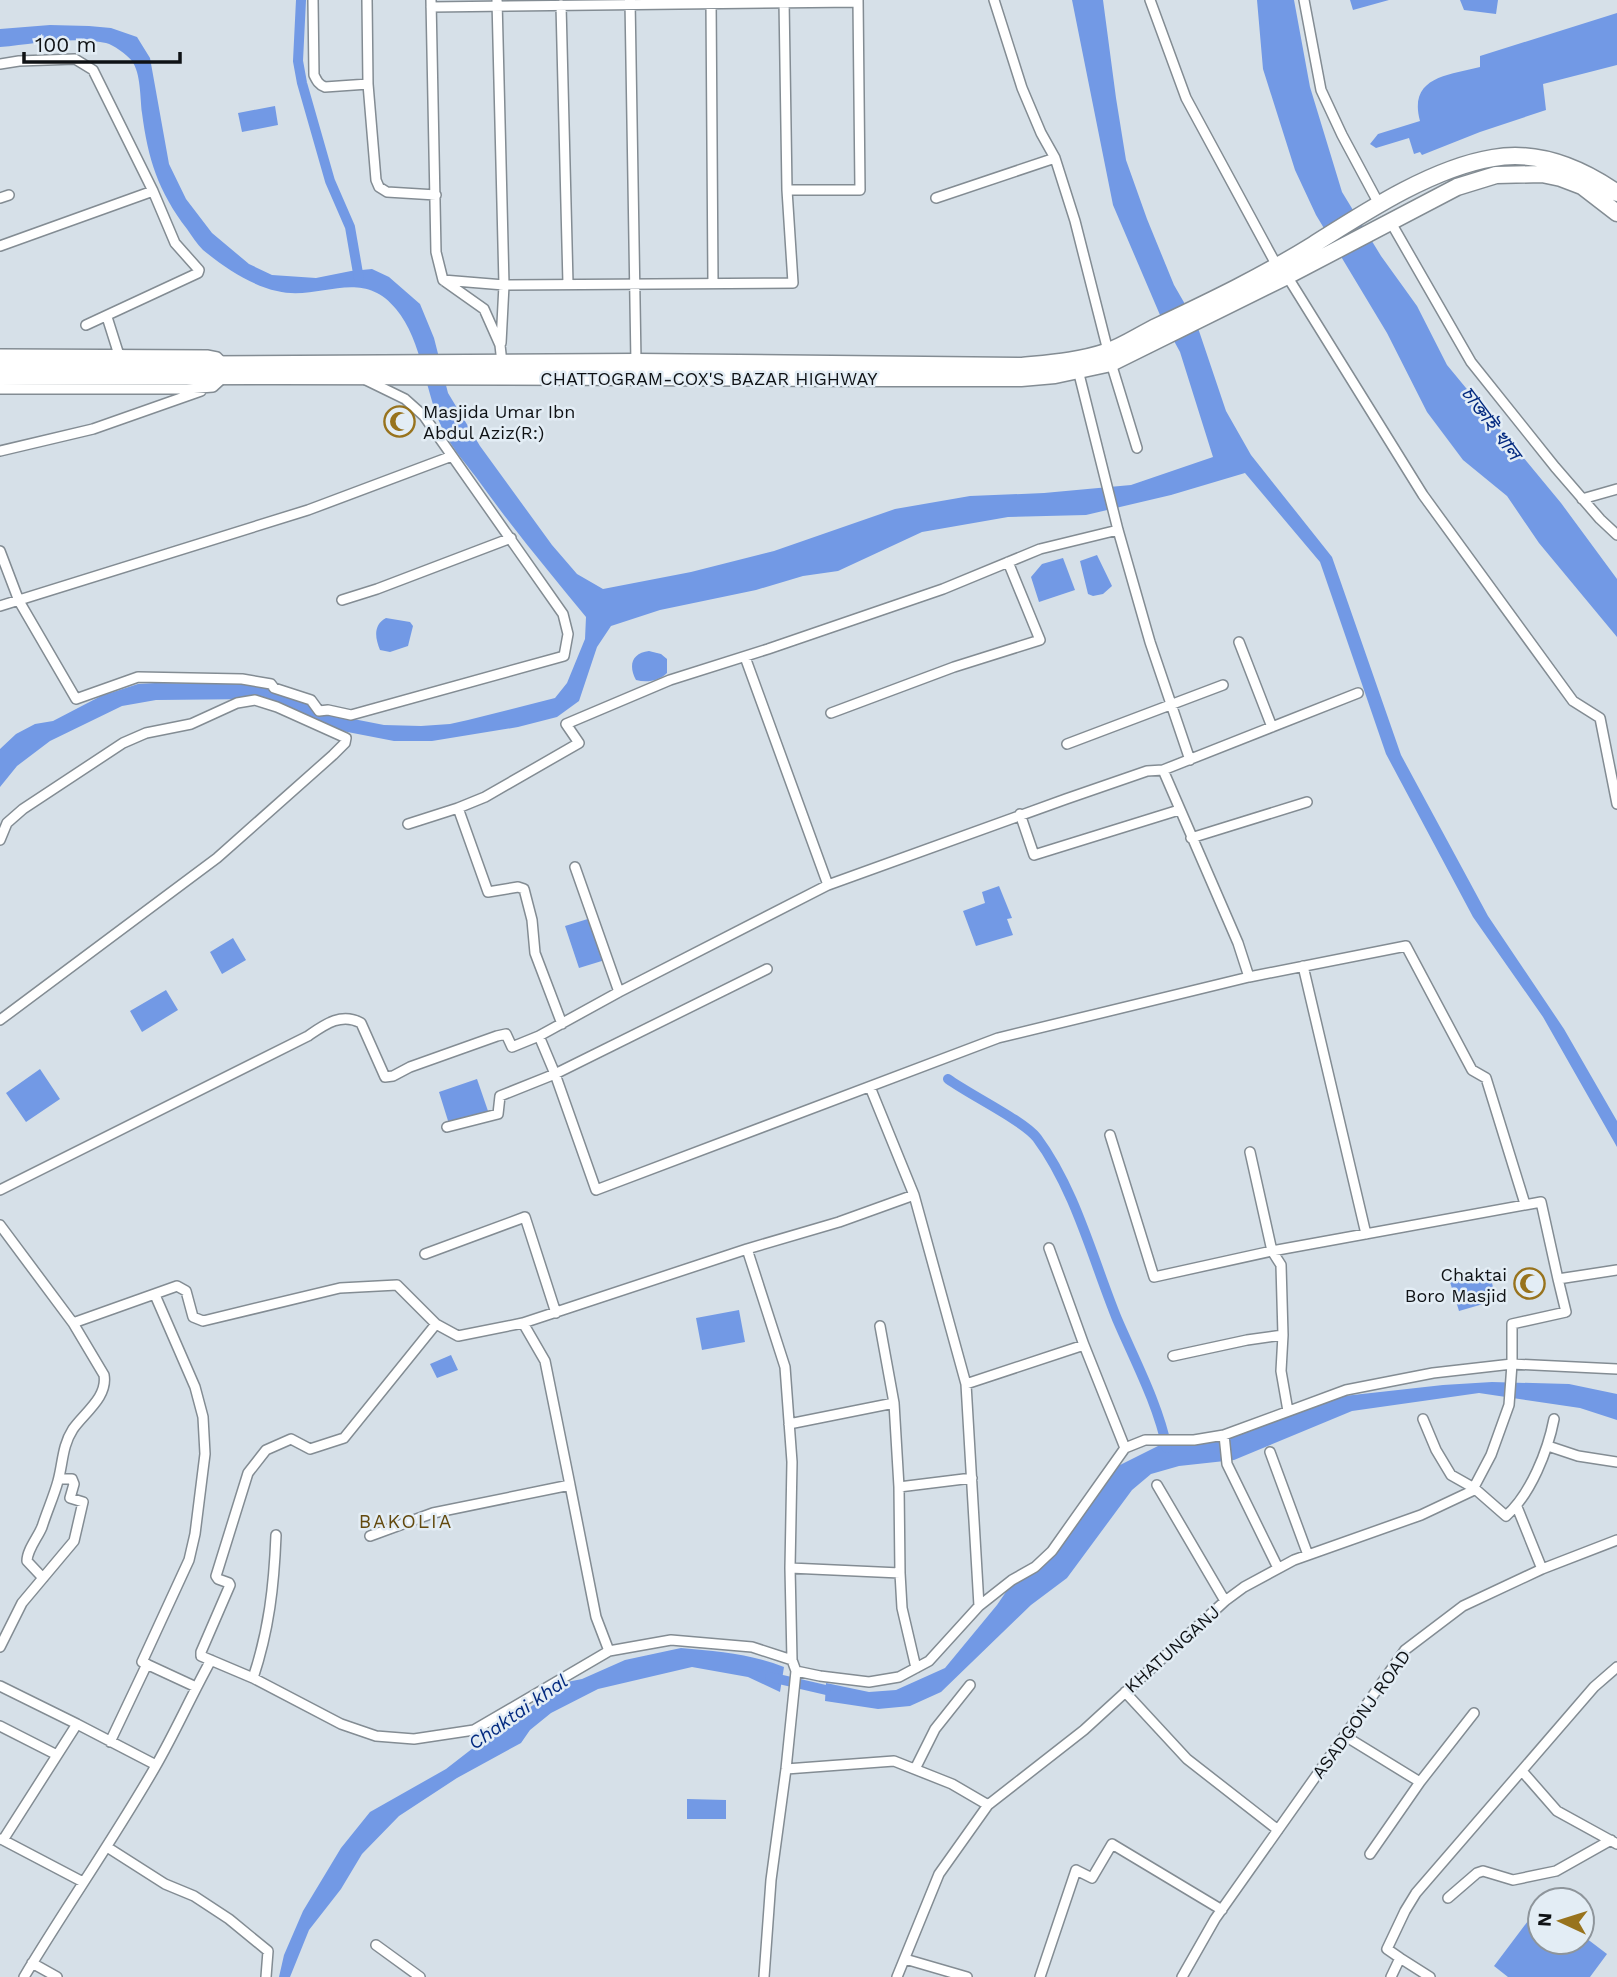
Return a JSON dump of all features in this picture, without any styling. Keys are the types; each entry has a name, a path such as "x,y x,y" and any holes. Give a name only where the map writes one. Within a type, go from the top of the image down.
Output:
{"highway":[{"name":"CHATTOGRAM-COX'S BAZAR HIGHWAY","path":"474,370 502,363 636,362 1021,378 1055,376 1110,357 1282,271 1376,206 1451,170 1494,158 1543,157 1595,177 1617,193"},
{"name":"CHATTOGRAM-COX'S BAZAR HIGHWAY","path":"1303,259 1386,223 1457,187 1496,175 1542,174 1561,178 1582,186 1617,213"},
{"name":"CHATTOGRAM-COX'S BAZAR HIGHWAY","path":"11,381 64,383 383,370 474,370 636,376 1023,366 1110,357"},
{"name":"CHATTOGRAM-COX'S BAZAR HIGHWAY","path":"0,362 75,359 221,376 355,376 383,370"}],"street":[{"path":"313,0 316,80 325,87 368,84"},
{"path":"367,0 368,84 376,180 379,187 387,192 436,195"},
{"path":"994,0 1022,88 1055,158 1075,221 1137,448"},
{"path":"1150,0 1186,98 1282,271 1423,495 1573,701 1600,718 1616,798"},
{"path":"1304,0 1321,90 1376,206"},
{"path":"711,1 713,283"},
{"path":"443,279 504,285 793,282 787,190 784,1"},
{"path":"500,345 484,309 443,279 436,252 431,4 858,1 860,190 787,190"},
{"path":"630,2 636,362"},
{"path":"497,3 504,285 500,345 502,363"},
{"path":"561,5 568,284"},
{"path":"0,64 75,60 93,70 153,191 175,243 199,272 86,325"},
{"path":"936,198 1055,158"},
{"path":"0,247 153,191"},
{"path":"1386,223 1471,362 1582,499 1617,535"},
{"path":"107,317 119,355"},
{"path":"0,354 49,359"},
{"path":"0,451 93,429 221,376 218,357 207,355 119,355 75,359"},
{"path":"1078,370 1104,481 1150,642 1189,760"},
{"path":"0,551 19,601 76,699 138,677 242,680 271,684 274,688 315,703 319,711 328,710 351,715 564,656 568,634 563,614 424,416 405,399 378,384 355,376"},
{"path":"0,389 11,381"},
{"path":"0,606 308,510 452,456"},
{"path":"1582,499 1617,489"},
{"path":"408,824 485,797 579,743 566,724 670,680 943,589 1040,549 1118,530"},
{"path":"342,600 511,538"},
{"path":"831,713 954,667 1040,640 1008,562"},
{"path":"1239,642 1272,727"},
{"path":"745,657 828,885"},
{"path":"1067,744 1223,685"},
{"path":"0,1190 308,1036 331,1020 354,1020 361,1023 385,1077 506,1034 512,1047 539,1037 619,992 828,885 1020,814 1147,771 1163,771 1358,693"},
{"path":"0,840 7,823 23,809 123,743 146,733 191,724 237,703 255,700 266,703 346,738 345,743 333,755 217,858 0,1020"},
{"path":"1163,771 1238,943 1249,977"},
{"path":"1191,838 1307,802"},
{"path":"458,808 488,892 518,887 524,889 535,953 562,1024"},
{"path":"1020,814 1034,855 1179,810"},
{"path":"575,867 619,992"},
{"path":"539,1037 596,1190 998,1038 1249,977 1406,946 1472,1070 1486,1077 1525,1204"},
{"path":"1303,966 1366,1234"},
{"path":"447,1127 498,1114 500,1096 555,1074 767,969"},
{"path":"870,1087 914,1195 966,1384 979,1606"},
{"path":"1110,1135 1154,1277 1272,1251 1541,1202 1566,1312 1512,1324 1510,1405 1491,1455 1474,1488"},
{"path":"1250,1152 1272,1251 1281,1265 1281,1371 1288,1410"},
{"path":"73,1323 177,1286 186,1291 193,1317 203,1321 340,1288 397,1285 436,1324 458,1336 523,1323 556,1313 747,1249 839,1222 914,1195"},
{"path":"425,1254 525,1217 556,1313"},
{"path":"0,1225 73,1323 104,1375 106,1384 66,1443 59,1479 41,1530 27,1555 27,1561 43,1578"},
{"path":"1049,1248 1125,1448"},
{"path":"747,1249 785,1367 792,1462 790,1568 792,1660 796,1675 794,1709 771,1880 764,1977"},
{"path":"1558,1279 1617,1270"},
{"path":"155,1295 195,1387 203,1417 205,1454 189,1560 142,1660 196,1687"},
{"path":"523,1323 545,1361 596,1618 609,1651"},
{"path":"436,1324 344,1438 310,1449 291,1439 266,1450 248,1473 216,1576 230,1586 201,1656 253,1678 341,1724 376,1736 414,1739 474,1730 609,1651 671,1640 752,1647 792,1660"},
{"path":"880,1326 894,1403 902,1608 916,1668"},
{"path":"1173,1356 1283,1335"},
{"path":"966,1384 1084,1345"},
{"path":"796,1675 869,1682 899,1676 929,1661 979,1606 1052,1552 1125,1448 1145,1440 1194,1440 1224,1435 1346,1390 1433,1373 1511,1368 1617,1369"},
{"path":"789,1424 894,1403"},
{"path":"1423,1419 1436,1450 1451,1475 1474,1488 1506,1516 1517,1507 1548,1446 1554,1419"},
{"path":"1224,1435 1227,1464 1278,1568"},
{"path":"1548,1446 1578,1456 1617,1462"},
{"path":"1270,1452 1308,1555"},
{"path":"899,1486 972,1478"},
{"path":"0,1647 22,1602 74,1541 83,1504 80,1500 70,1498 74,1482 72,1479 59,1479"},
{"path":"1157,1485 1225,1601"},
{"path":"370,1536 433,1513 570,1486"},
{"name":"KHATUNGANJ","path":"897,1977 939,1874 988,1805 1084,1730 1225,1601 1278,1568 1420,1515 1474,1488"},
{"path":"1517,1507 1542,1569"},
{"path":"253,1678 265,1643 266,1622 273,1596 276,1535"},
{"name":"ASADGONJ ROAD","path":"1182,1977 1222,1910 1405,1650 1463,1606 1542,1569 1617,1540"},
{"path":"790,1568 900,1573"},
{"path":"24,1977 156,1765 211,1660"},
{"path":"110,1742 147,1664"},
{"path":"1430,1977 1387,1949 1405,1911 1416,1893 1594,1687 1617,1667"},
{"path":"915,1769 935,1729 970,1685"},
{"path":"0,1686 156,1765"},
{"path":"1125,1692 1187,1759 1278,1830"},
{"path":"1370,1854 1474,1713"},
{"path":"77,1724 2,1840 83,1882"},
{"path":"0,1726 57,1755"},
{"path":"1345,1736 1420,1783"},
{"path":"786,1769 894,1761 952,1784 988,1805"},
{"path":"1522,1772 1557,1811 1614,1842"},
{"path":"1448,1898 1477,1873 1483,1871 1513,1880 1556,1871 1614,1842"},
{"path":"1040,1977 1076,1870 1092,1878 1112,1844 1222,1910"},
{"path":"107,1847 165,1884 194,1896 253,1937 268,1951 266,1977"},
{"path":"376,1945 420,1977"},
{"path":"1391,1977 1400,1958"},
{"path":"905,1959 967,1977"},
{"path":"32,1963 57,1977"}],"water":[{"path":"1072,0 1103,0 1126,160 1174,285 1197,325 1226,411 1251,455 1332,557 1401,755 1488,916 1564,1029 1617,1121 1617,1147 1543,1017 1473,917 1386,754 1320,562 1245,473 1171,495 1086,515 1008,517 922,532 838,571 803,576 756,590 660,610 611,626 597,647 579,701 557,717 518,727 432,741 394,741 332,729 263,699 156,700 122,706 50,741 17,766 0,787 0,749 16,734 35,724 53,721 101,696 138,684 259,684 285,692 333,715 384,725 450,724 555,698 567,683 585,639 586,617 456,452 432,402 412,337 396,309 383,296 354,287 293,293 277,291 247,280 220,263 197,243 162,188 147,145 140,86 132,61 113,46 93,41 53,41 0,47 0,29 50,25 89,26 111,28 137,37 150,58 169,164 186,199 212,233 249,264 272,275 316,278 372,269 389,277 420,304 434,338 448,393 480,446 552,545 577,574 603,589 691,572 774,551 895,509 970,496 1131,485 1213,457 1180,352 1160,315 1113,205"},
{"name":"চাক্তাই খাল","path":"1257,0 1294,0 1310,87 1342,192 1381,256 1417,306 1447,365 1561,503 1617,579 1617,637 1539,543 1507,496 1463,460 1427,412 1387,333 1316,215 1295,170 1263,69"},
{"path":"1350,0 1389,0 1353,10"},
{"path":"1460,0 1498,0 1496,14 1464,10"},
{"path":"1617,13 1617,65 1543,84 1546,110 1422,155 1420,152 1414,154 1409,138 1376,148 1370,144 1378,134 1420,121 1420,95 1434,80 1480,67 1480,56"},
{"path":"275,106 278,125 242,132 238,113"},
{"path":"1097,555 1112,586 1103,594 1093,596 1088,594 1080,561"},
{"path":"1063,558 1075,590 1039,602 1031,577 1042,564"},
{"path":"386,618 410,622 413,626 408,646 390,652 380,650 376,632 379,624"},
{"path":"649,651 661,654 667,659 667,673 653,681 636,680 632,669 633,661 639,654"},
{"path":"999,886 1012,918 1007,919 1013,935 976,946 963,911 985,903 982,892"},
{"path":"591,918 605,960 579,968 565,926"},
{"path":"233,938 246,960 222,974 210,952"},
{"path":"166,990 178,1010 142,1032 130,1011"},
{"path":"40,1069 60,1099 26,1122 6,1093"},
{"path":"477,1079 488,1111 449,1124 439,1092"},
{"path":"1489,1271 1493,1287 1490,1302 1459,1311 1450,1282"},
{"path":"739,1310 745,1342 702,1350 696,1318"},
{"path":"451,1355 458,1370 437,1378 430,1364"},
{"path":"1492,1382 1569,1384 1617,1394 1617,1420 1580,1408 1479,1393 1352,1411 1234,1460 1179,1466 1151,1474 1132,1490 1067,1578 1031,1605 941,1692 910,1706 878,1709 825,1701 826,1683 869,1692 896,1690 945,1668 1010,1586 1043,1565 1060,1548 1114,1468 1166,1442 1179,1446 1218,1441 1335,1397"},
{"path":"681,1648 746,1656 784,1667 780,1692 748,1677 692,1667 598,1689 551,1713 530,1730 521,1743 457,1778 399,1816 362,1854 341,1889 309,1930 290,1977 279,1977 284,1955 303,1911 341,1848 370,1812 446,1769 495,1731 567,1682 582,1679 625,1660"},
{"path":"687,1799 726,1800 726,1819 687,1819"},
{"path":"1526,1924 1526,1956 1596,1956 1596,1946 1607,1954 1590,1977 1508,1977 1494,1966"}],"waterway":[{"path":"301,0 298,61 302,83 330,181 350,227 359,279"},
{"path":"948,1079 1030,1131 1050,1158 1073,1202 1117,1319 1152,1399 1167,1448"},
{"name":"Chaktai khal","path":"770,1677 826,1690"}],"place":[{"name":"Masjida Umar Ibn Abdul Aziz(R:)","path":"400,421"},
{"name":"Chaktai Boro Masjid","path":"1530,1284"}],"district":[{"name":"BAKOLIA","path":"406,1521"}]}
